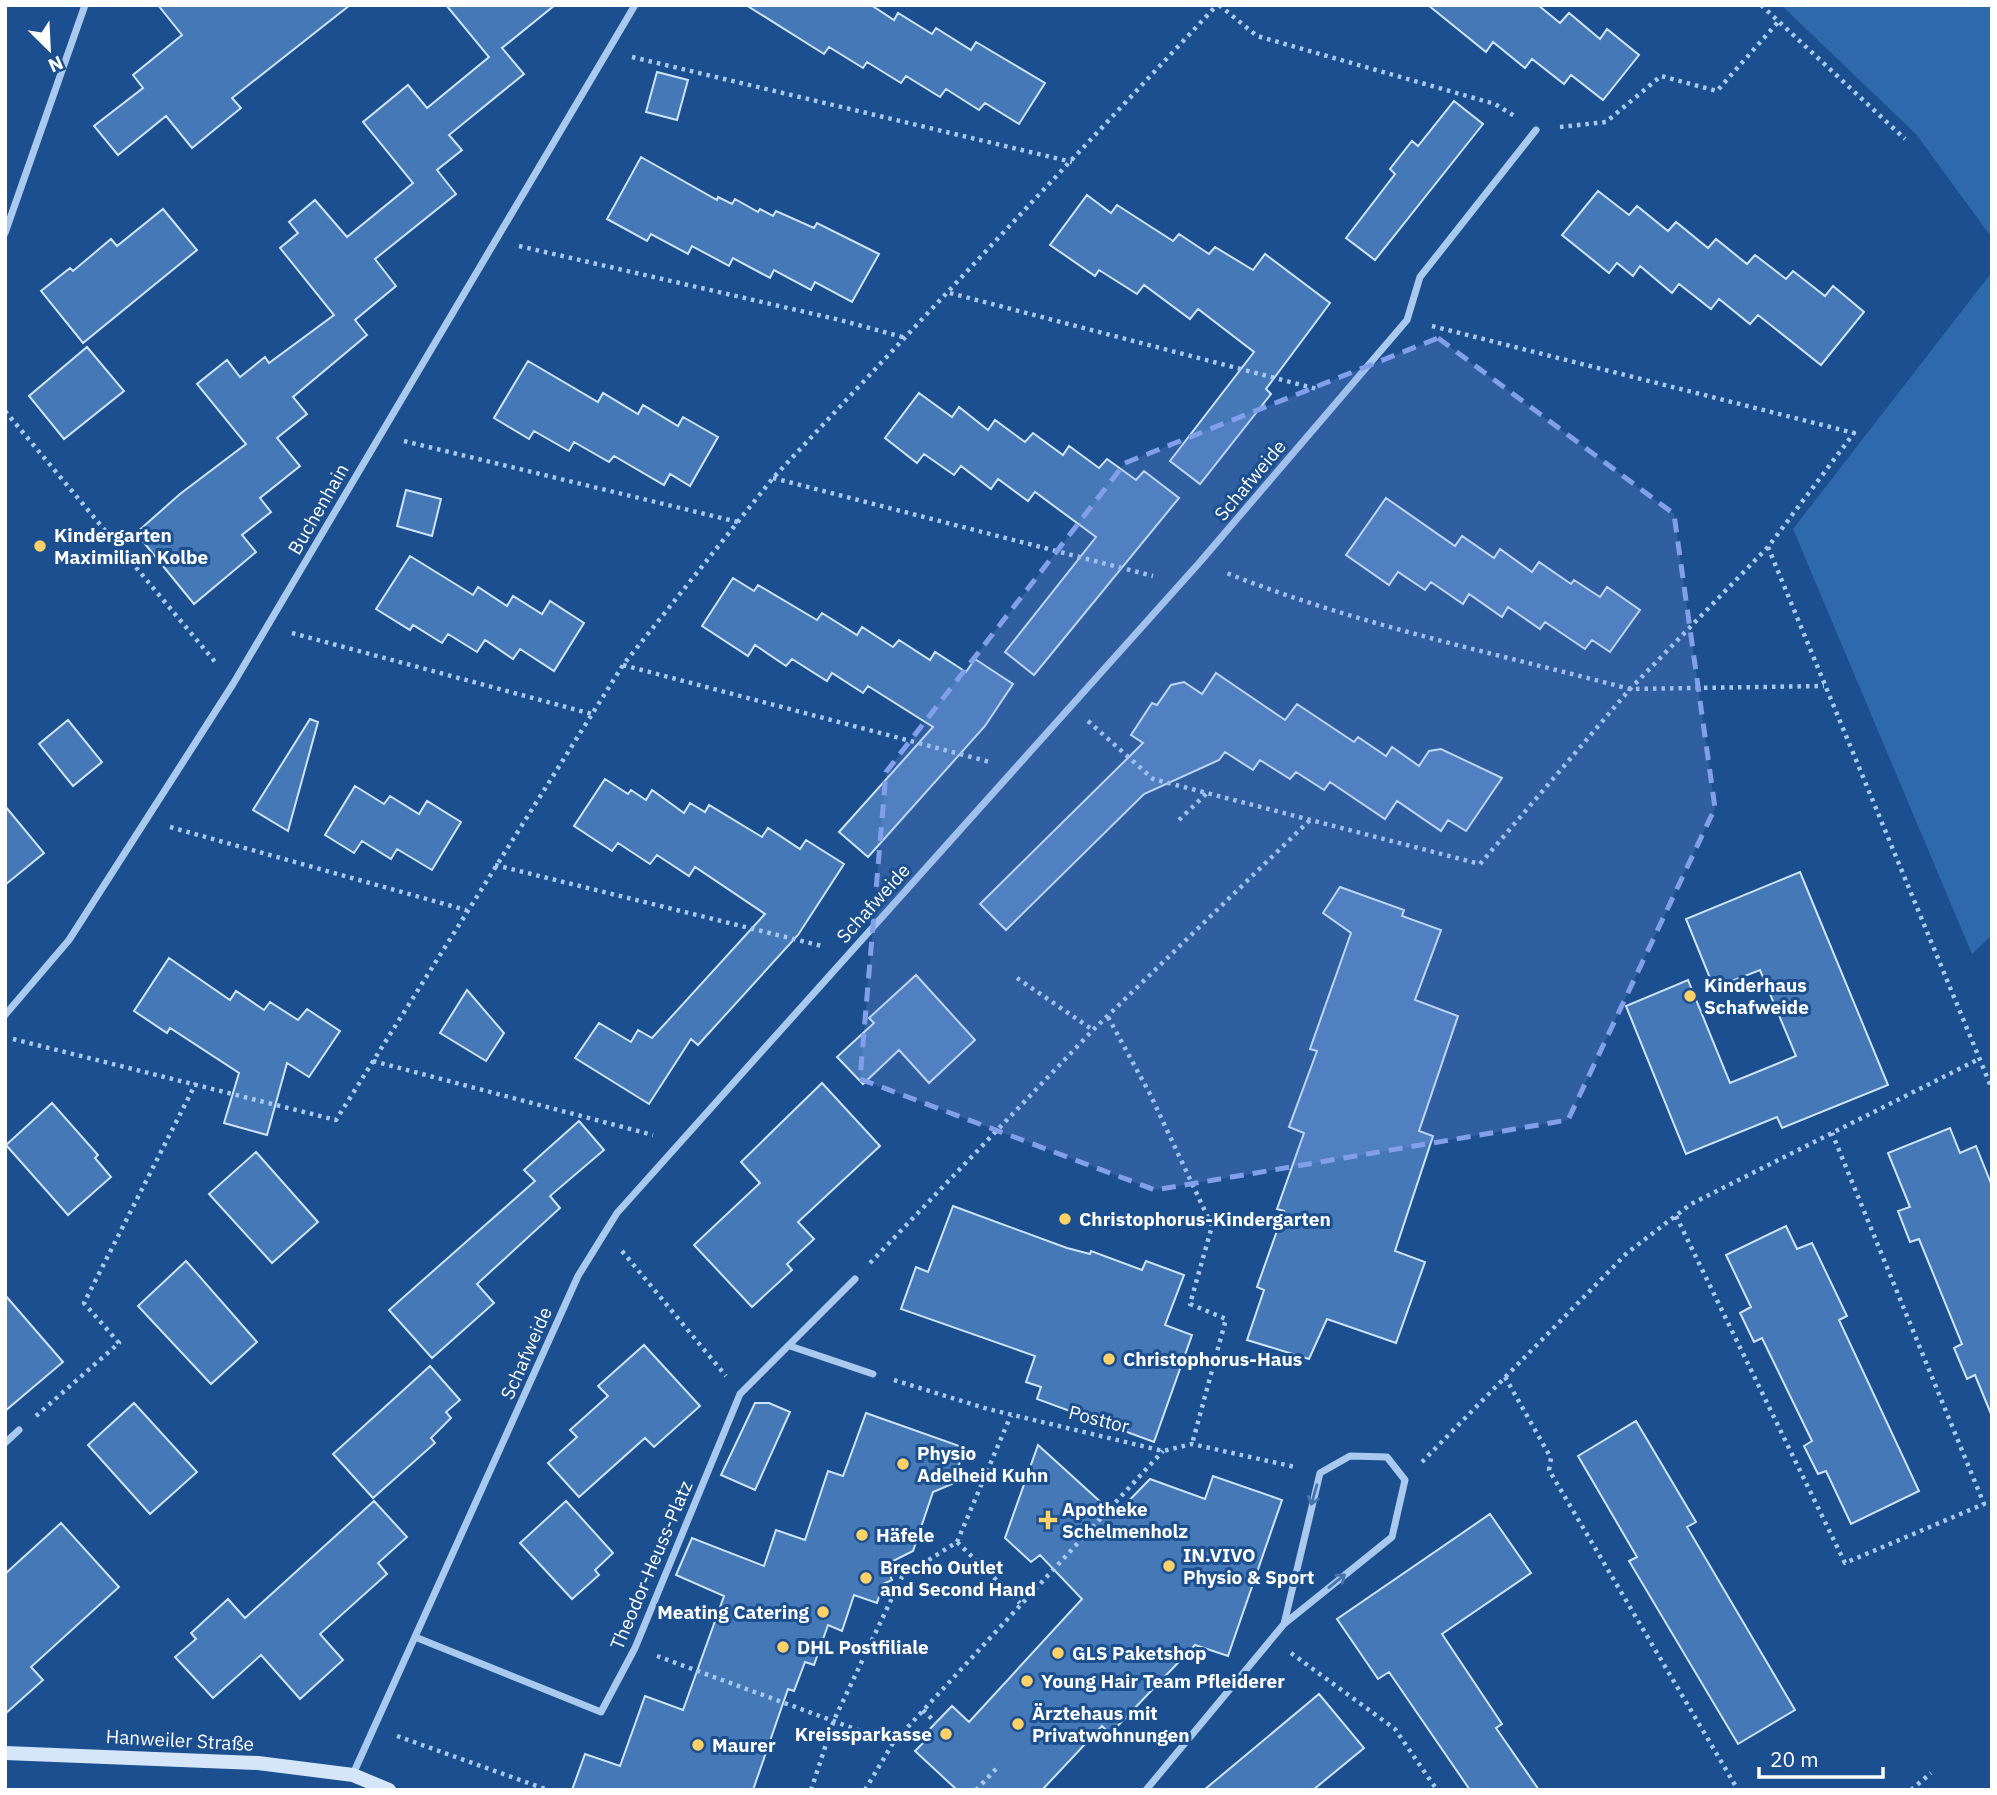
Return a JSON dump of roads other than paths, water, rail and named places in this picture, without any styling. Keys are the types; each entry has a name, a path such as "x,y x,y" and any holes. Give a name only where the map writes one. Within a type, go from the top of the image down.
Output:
{"street":[{"path":"5,233 85,5"},
{"name":"Buchenhain","path":"5,1015 69,940 233,684 635,5"},
{"name":"Schafweide","path":"353,1775 578,1276 617,1213 1181,584 1407,320 1420,277 1536,130"},
{"name":"Theodor-Heuss-Platz","path":"415,1637 600,1712 635,1648 740,1394 855,1279"},
{"path":"790,1346 873,1374"},
{"path":"5,1443 19,1430"},
{"path":"1146,1790 1284,1624 1392,1537 1405,1480 1387,1457 1350,1456 1320,1473 1284,1624"},
{"name":"Hanweiler Straße","path":"5,1753 246,1762 353,1775 388,1790"}],"place":[{"name":"Kindergarten Maximilian Kolbe","path":"40,546"},
{"name":"Kinderhaus Schafweide","path":"1690,996"},
{"name":"Christophorus-Kindergarten","path":"1065,1219"},
{"name":"Christophorus-Haus","path":"1109,1359"},
{"name":"Physio Adelheid Kuhn","path":"903,1464"},
{"name":"Apotheke Schelmenholz","path":"1048,1520"},
{"name":"Häfele","path":"862,1535"},
{"name":"IN.VIVO Physio & Sport","path":"1169,1566"},
{"name":"Brecho Outlet and Second Hand","path":"866,1578"},
{"name":"Meating Catering","path":"823,1612"},
{"name":"DHL Postfiliale","path":"783,1647"},
{"name":"GLS Paketshop","path":"1058,1653"},
{"name":"Young Hair Team Pfleiderer","path":"1027,1681"},
{"name":"Ärztehaus mit Privatwohnungen","path":"1018,1724"},
{"name":"Kreissparkasse","path":"946,1734"},
{"name":"Maurer","path":"698,1745"}]}
